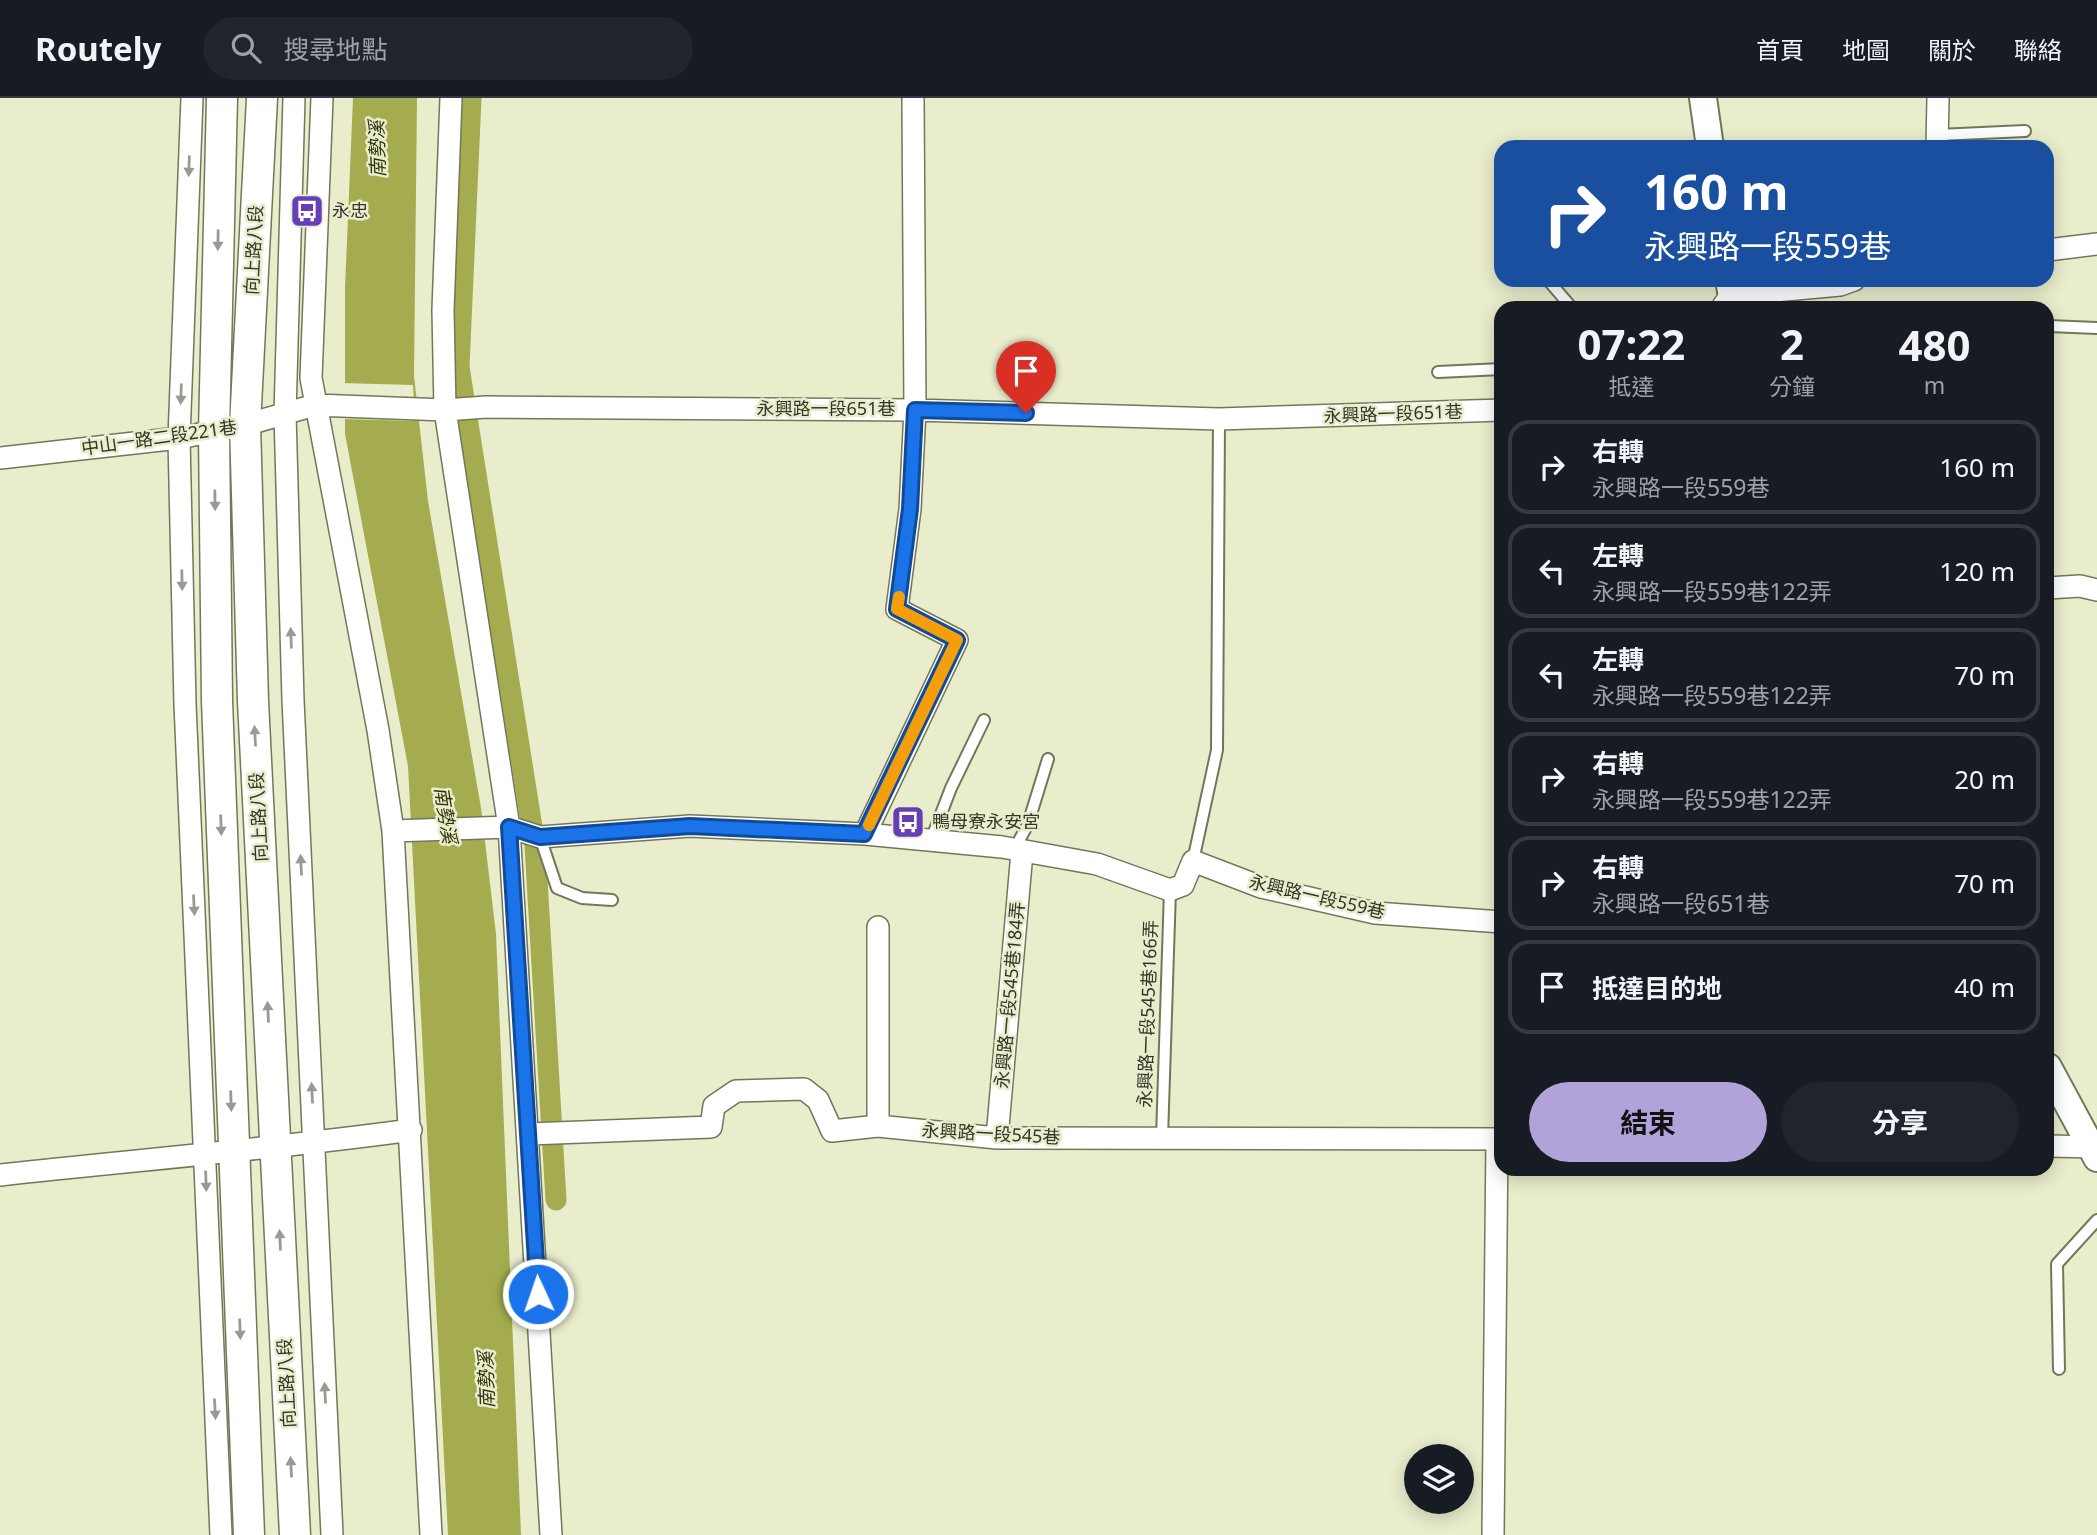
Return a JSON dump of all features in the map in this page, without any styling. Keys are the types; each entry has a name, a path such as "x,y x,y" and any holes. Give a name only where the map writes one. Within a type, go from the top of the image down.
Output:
{"main road":[{"name":"向上路八段","path":"222,98 214,431 219,1151 248,1535"},
{"name":"向上路八段","path":"262,98 245,425 253,701 295,1535"}],"street":[{"path":"192,98 179,438 185,704 219,1151 221,1535"},
{"path":"294,98 285,414 294,714 332,1535"},
{"path":"322,98 312,378 378,730 401,831 411,1130 431,1535"},
{"path":"451,98 443,310 444,410 500,827 529,1134 551,1535"},
{"path":"864,834 957,640 897,609 910,509 915,410 914,98"},
{"path":"1703,98 1709,140"},
{"path":"1937,140 1938,98"},
{"path":"2054,249 2097,244"},
{"path":"1729,298 1823,287"},
{"name":"中山一路二段221巷","path":"0,458 179,438 245,425 315,405"},
{"name":"永興路一段651巷","path":"315,405 444,410 486,407 915,410 1219,419 1494,411"},
{"path":"2054,587 2080,586 2097,590"},
{"path":"401,831 500,827 540,837 690,826 864,834 1018,851 1097,864 1170,890 1183,886 1193,861"},
{"name":"永興路一段545巷184弄","path":"997,1138 1018,851"},
{"name":"永興路一段559巷","path":"1193,861 1261,887 1375,913 1494,921"},
{"path":"878,927 878,1126"},
{"path":"2054,1078 2095,1150"},
{"name":"永興路一段545巷","path":"529,1134 711,1128 714,1106 736,1091 804,1089 818,1100 832,1131 878,1126 997,1138 1494,1139"},
{"path":"0,1175 219,1151 314,1144 411,1130"},
{"path":"2054,1147 2095,1150"},
{"path":"1493,1535 1498,1176"}],"lane":[{"path":"1946,140 2025,131"},
{"path":"1554,287 1566,301"},
{"path":"2054,326 2097,328"},
{"path":"1438,372 1494,369"},
{"path":"1193,861 1217,750 1219,419"},
{"path":"931,840 951,788 984,720"},
{"path":"1018,851 1048,760"},
{"path":"540,837 557,888 582,898 612,900"},
{"name":"永興路一段545巷166弄","path":"1162,1138 1170,890"},
{"path":"2059,1369 2057,1264 2097,1220"}],"water":[{"name":"南勢溪","path":"353,98 417,98 414,376 428,501 481,808 496,934 521,1535 448,1535 408,766 345,434 345,288"}],"pier":[{"path":"341,383 413,385 415,421 342,419"}],"waterway":[{"path":"471,98 459,367 535,846 556,1200"}],"slow traffic":[{"path":"869,825 957,640 897,609 899,597"}],"place":[{"name":"永忠","path":"307,211"},
{"name":"鴨母寮永安宮","path":"908,822"}],"route":[{"path":"538,1294 509,827 540,837 690,826 864,834 957,640 897,609 910,509 915,410 1026,413"}]}
